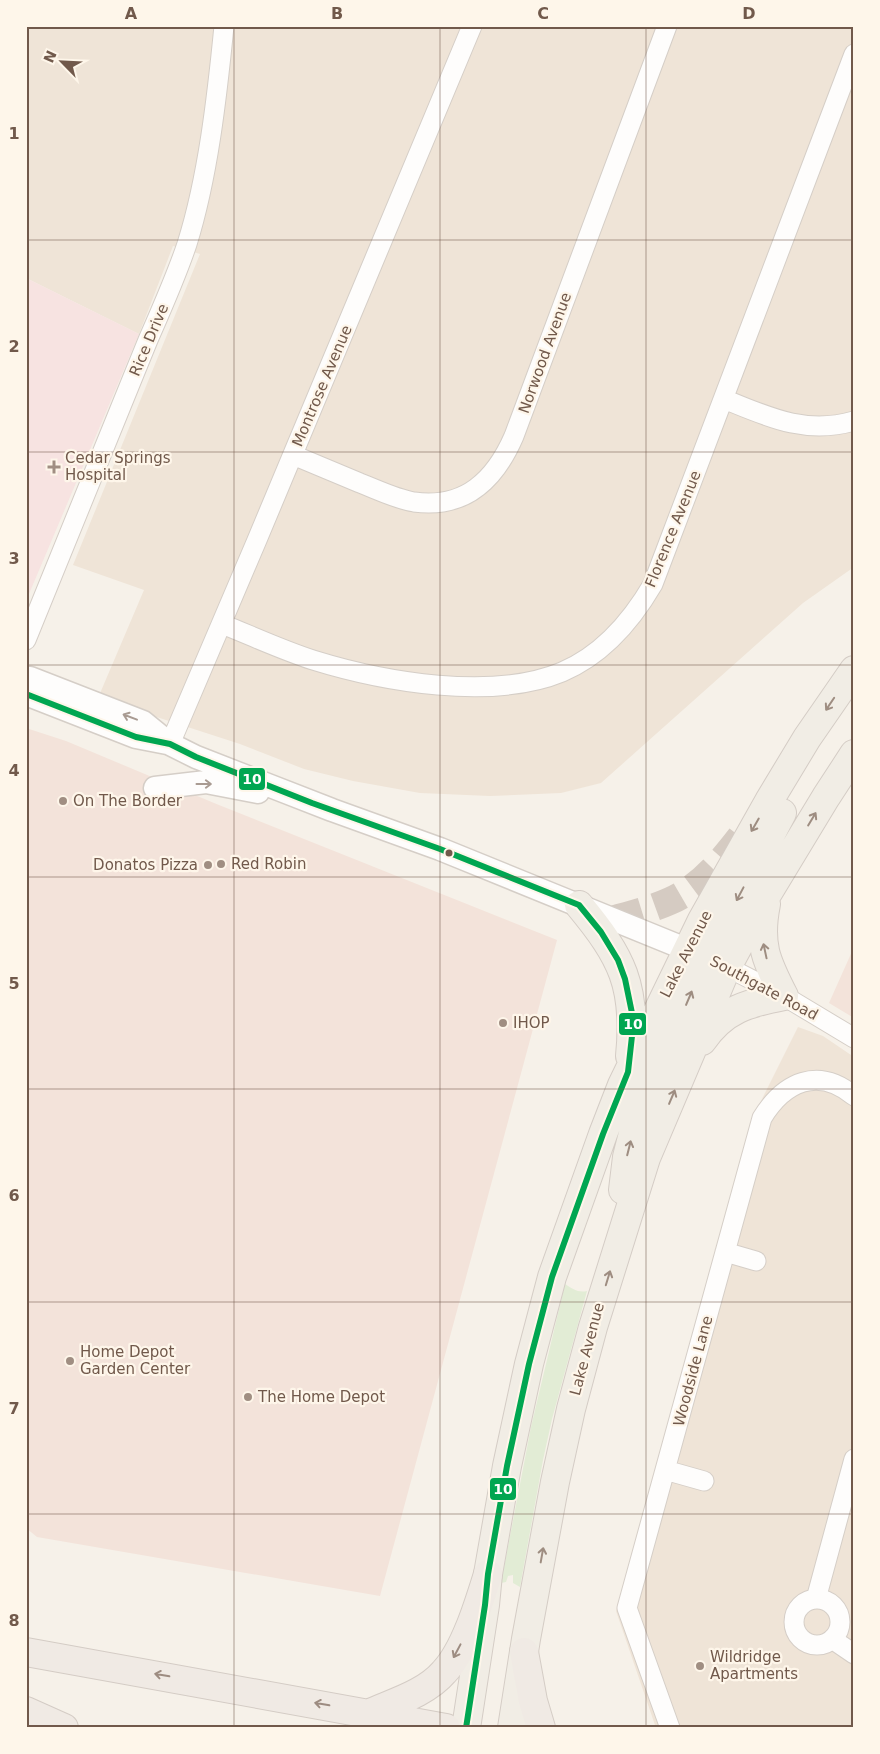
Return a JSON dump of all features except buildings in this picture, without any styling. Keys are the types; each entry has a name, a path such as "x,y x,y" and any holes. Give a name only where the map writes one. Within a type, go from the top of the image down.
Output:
{"highway":[{"path":"370,1713 412,1695 429,1685 445,1672 458,1653 476,1612 488,1574"},
{"path":"26,1652 446,1728"},
{"path":"524,1652 533,1701 541,1728"},
{"path":"26,1711 64,1728"}],"main road":[{"name":"Lake Avenue","path":"512,1728 555,1482 571,1409 616,1249 646,1158 685,1065 707,958 769,801 854,670"},
{"name":"Lake Avenue","path":"466,1728 488,1574 507,1466 529,1364 552,1277 603,1134 628,1072 707,958 769,890 854,754"},
{"path":"685,1065 706,1035 726,1016 752,1002 784,996 768,966 764,948 763,918 769,890"},
{"path":"579,904 612,949 625,979 630,998 633,1027 628,1072"},
{"path":"616,1249 626,1157 638,1114 707,958"}],"street":[{"name":"Rice Drive","path":"26,640 187,244 204,174 224,26"},
{"name":"Montrose Avenue","path":"170,744 472,26"},
{"name":"Norwood Avenue","path":"293,455 394,497 414,502 432,503 466,495 481,485 494,471 506,455 514,436 666,26"},
{"name":"Florence Avenue","path":"222,624 290,652 360,673 424,683 479,687 501,686 544,678 563,672 599,649 616,634 634,614 654,584 854,54"},
{"path":"724,399 790,424 831,426 854,421"},
{"name":"Southgate Road","path":"26,678 143,722 170,744 196,757 312,803 440,849 579,904 707,958 784,996 854,1038"},
{"name":"Southgate Road","path":"26,694 136,737 170,744"},
{"path":"155,788 206,782 312,803"},
{"name":"Woodside Lane","path":"670,1728 627,1608 762,1118 770,1104 781,1093 806,1081 819,1080 834,1084 854,1096"},
{"path":"725,1252 756,1261"},
{"path":"816,1599 854,1459"},
{"path":"665,1470 704,1481"},
{"path":"816,1599 824,1600 836,1609 839,1616 839,1628 832,1639 825,1643 814,1644 806,1642 797,1633 795,1624 797,1612 803,1604 816,1599"},
{"path":"832,1639 854,1654"}],"shaded area":[{"path":"26,26 854,26 854,567 803,603 601,783 561,793 490,796 420,793 353,781 304,769 240,744 98,698 144,590 73,565 200,254 173,246 139,334 26,278"},
{"name":"Cedar Springs Hospital","path":"26,278 139,334 26,601"},
{"path":"26,728 66,741 214,803 557,940 380,1596 37,1537 26,1528"},
{"path":"854,947 854,1018 829,1003"},
{"path":"798,1027 823,1036 854,1057 854,1728 656,1728 616,1611 754,1115"}],"green space":[{"path":"565,1284 578,1291 587,1291 552,1419 520,1587 513,1583 513,1575 508,1576 506,1582 501,1583 531,1427"}],"tunnel":[{"path":"615,919 663,904 691,889 711,872 743,834"}],"transit line":[{"name":"10","path":"26,694 136,737 170,744 196,757 312,803 440,849 579,905 601,932 618,960 625,979 632,1013 633,1027 628,1072 603,1134 552,1277 529,1364 507,1466 488,1574 466,1728"}],"place":[{"name":"Cedar Springs Hospital","path":"54,467"},
{"name":"On The Border","path":"63,801"},
{"name":"Red Robin","path":"221,864"},
{"name":"Donatos Pizza","path":"208,865"},
{"name":"IHOP","path":"503,1023"},
{"name":"Home Depot Garden Center","path":"70,1361"},
{"name":"The Home Depot","path":"248,1397"},
{"name":"Wildridge Apartments","path":"700,1666"}]}
